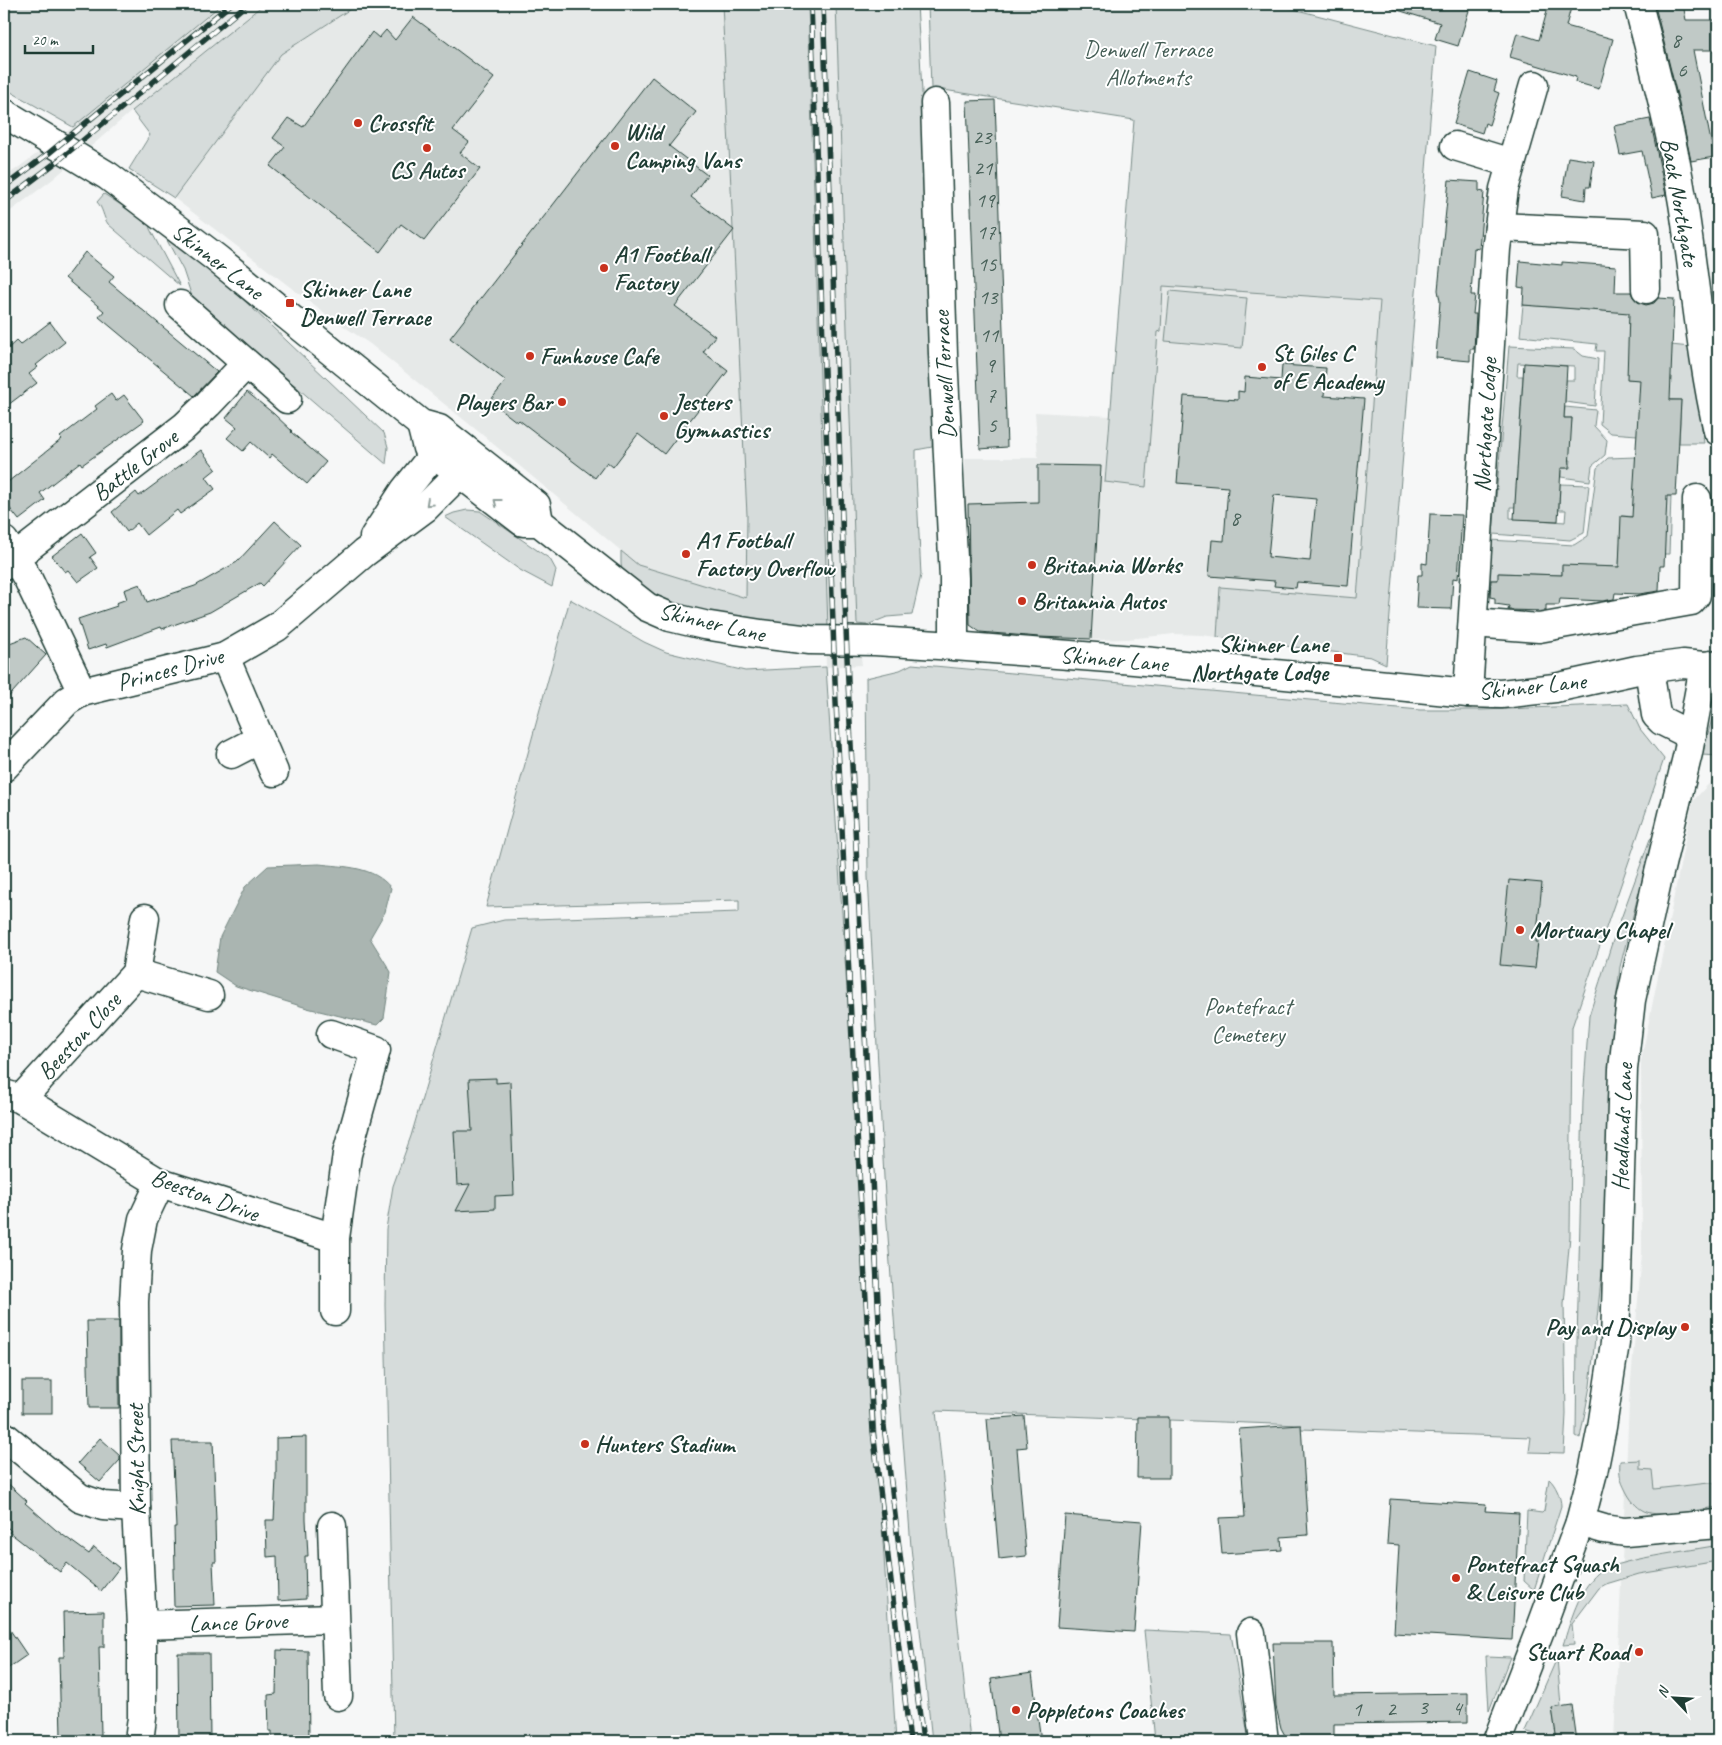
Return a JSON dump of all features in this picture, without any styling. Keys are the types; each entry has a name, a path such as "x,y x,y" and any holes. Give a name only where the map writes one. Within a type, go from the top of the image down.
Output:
{"street":[{"name":"Back Northgate","path":"1638,4 1682,202 1702,339 1718,431"},
{"name":"Northgate Lodge","path":"1468,693 1495,258 1504,189 1534,85"},
{"name":"Denwell Terrace","path":"935,103 943,354 954,578 954,646"},
{"name":"Skinner Lane","path":"4,113 108,176 216,258 421,424 427,448 453,454 536,505 539,522 647,607 670,617 704,625 810,640 875,641 1134,660 1468,693 1500,694 1555,688 1648,668 1683,664 1711,665"},
{"path":"1455,146 1511,163"},
{"path":"1499,227 1645,234 1646,289"},
{"path":"180,306 287,398"},
{"name":"Battle Grove","path":"8,555 185,426 246,364"},
{"name":"Princes Drive","path":"4,767 67,701 82,692 225,657 277,627 364,553 405,490 453,454"},
{"path":"1473,623 1539,628 1692,601 1696,595 1698,499"},
{"path":"8,555 32,587 82,692"},
{"path":"225,657 274,772"},
{"name":"Headlands Lane","path":"1580,1522 1602,1427 1615,1343 1623,1069 1631,1000 1657,881 1711,665"},
{"path":"1648,668 1656,714 1662,721 1692,736"},
{"path":"231,754 260,739"},
{"name":"Beeston Close","path":"12,1096 136,973 145,918"},
{"name":"Beeston Close","path":"136,973 209,995"},
{"path":"331,1034 378,1041 346,1154 335,1238 335,1311"},
{"name":"Beeston Drive","path":"12,1096 160,1183 335,1238"},
{"name":"Knight Street","path":"139,1741 142,1718 142,1625 136,1508 134,1302 137,1250 143,1219 160,1183"},
{"path":"4,1436 80,1498 103,1506 136,1508"},
{"path":"1497,1741 1580,1522 1604,1529 1625,1532 1718,1524"},
{"path":"332,1526 338,1696"},
{"name":"Lance Grove","path":"142,1625 334,1619"},
{"path":"1251,1633 1264,1741"}],"shaded area":[{"path":"208,4 264,4 132,111 53,179 4,216 4,178 73,127"},
{"path":"358,4 722,4 747,515 746,598 638,565 370,344 320,310 174,198 281,54"},
{"path":"806,4 836,4 857,624 862,665 826,667"},
{"name":"St Giles C of E Academy","path":"1436,46 1386,664 1371,657 1201,635 1174,634 1128,639 1093,640 984,636 967,623 965,458 1038,458 1035,412 1110,416 1134,120"},
{"path":"1718,774 1718,1741 1614,1741 1629,1403 1642,1254 1641,1061 1693,801"},
{"path":"319,864 348,867 376,875 391,888 385,912 370,938 391,972 384,1018 377,1025 307,1008 236,986 215,972 220,937 245,887 268,866"}],"green space":[{"path":"4,4 222,4 73,127 4,88"},
{"path":"264,4 358,4 281,54 174,198 129,169 150,135 132,111"},
{"path":"722,4 808,4 828,628 806,629 682,607 655,600 624,581 621,564 621,551 638,565 746,598 747,515"},
{"path":"836,4 917,4 923,110 933,428 932,447 916,450 921,575 912,615 887,617 867,625 857,624"},
{"name":"Denwell Terrace Allotments","path":"928,4 1274,4 1436,46 1386,664 1371,657 1217,637 1220,587 1357,598 1380,301 1163,286 1161,331 1158,332 1146,487 1105,482 1134,120 931,88"},
{"path":"104,194 149,223 150,229 180,286 108,224 97,202"},
{"path":"162,231 231,288 384,433 388,447 386,464 192,297 183,270"},
{"path":"1170,291 1247,298 1242,348 1165,341"},
{"path":"1630,292 1628,379 1647,380 1671,345 1690,347 1704,443 1679,443 1681,400 1657,399 1637,435 1611,433 1600,424 1604,351 1596,351 1597,344 1520,336 1523,305 1608,311"},
{"path":"1509,346 1574,349 1583,356 1598,359 1595,406 1565,402 1566,380 1574,380 1574,366 1518,363 1517,376 1523,376 1515,507 1510,507 1510,518 1565,522 1566,510 1559,510 1560,484 1589,485 1584,533 1570,540 1493,534"},
{"path":"1565,407 1596,410 1594,426 1607,440 1605,455 1592,466 1590,481 1561,477 1561,468 1570,468 1571,460 1561,459 1563,429 1571,429 1572,418 1564,418"},
{"path":"1636,457 1651,495 1671,496 1669,554 1664,554 1640,517 1622,516 1619,567 1562,566 1562,575 1499,573 1498,580 1487,580 1490,540 1574,545 1588,536 1597,468 1608,458"},
{"path":"467,510 480,511 550,559 556,570 552,587 520,570 445,517"},
{"name":"Hunters Stadium","path":"570,599 644,642 666,652 745,671 826,667 896,1741 394,1741 385,1305 386,1229 393,1186 411,1136 472,928 504,920 739,912 739,900 486,907"},
{"name":"Pontefract Cemetery","path":"912,664 1420,710 1482,710 1628,704 1640,729 1664,759 1572,1027 1570,1236 1564,1304 1566,1414 1564,1453 1529,1452 1531,1437 1301,1429 1300,1425 936,1411 970,1741 932,1741 911,1547 885,1196 868,877 866,678 900,670"},
{"path":"1718,712 1718,756 1702,755 1712,719"},
{"path":"1655,836 1620,967 1609,1062 1604,1252 1590,1386 1580,1438 1576,1436 1577,1342 1583,1100 1589,1016 1611,946 1650,839"},
{"path":"1640,1460 1640,1469 1652,1470 1654,1489 1718,1482 1718,1507 1670,1514 1644,1511 1633,1502 1628,1494 1621,1480 1620,1470 1620,1461"},
{"path":"1549,1479 1557,1491 1561,1506 1534,1590 1524,1581 1527,1511 1542,1513 1544,1511"},
{"path":"1718,1545 1718,1561 1639,1574 1599,1588 1572,1624 1574,1644 1563,1645 1580,1597 1598,1573 1606,1568 1636,1560"},
{"path":"1144,1630 1231,1634 1249,1741 1155,1741"},
{"path":"1486,1656 1510,1657 1489,1711"},
{"path":"1557,1658 1561,1706 1552,1708 1557,1741 1525,1731"}],"building":[{"path":"1392,4 1471,4 1458,46 1435,39 1440,23 1391,8"},
{"path":"1549,4 1572,4 1566,26 1613,39 1599,89 1575,82 1576,77 1510,57 1517,33 1539,40"},
{"path":"1683,4 1686,20 1718,20 1718,50 1693,50 1714,157 1691,161 1655,6"},
{"path":"413,17 494,78 453,130 469,142 460,153 480,169 424,241 401,224 380,252 270,166 285,147 273,138 288,118 303,127 372,32 379,38 386,30 395,40"},
{"path":"1470,72 1497,81 1494,91 1499,93 1489,125 1485,123 1482,133 1454,124"},
{"name":"A1 Football Factory","path":"652,77 696,112 669,146 707,175 691,197 734,230 675,306 715,336 703,352 728,371 664,454 638,434 613,467 607,462 595,478 519,420 517,422 490,401 506,381 450,338"},
{"path":"995,100 1007,447 980,449 967,101"},
{"path":"1650,119 1666,195 1652,198 1642,151 1620,155 1614,126"},
{"path":"1568,157 1594,161 1590,187 1586,187 1585,200 1562,196"},
{"path":"1449,180 1479,182 1479,191 1484,192 1479,249 1474,248 1471,295 1475,295 1473,314 1476,314 1474,349 1470,349 1470,361 1436,358 1440,301 1438,290"},
{"path":"85,252 114,276 109,282 217,372 194,396 99,317 104,311 65,278"},
{"path":"1520,261 1562,265 1562,262 1616,266 1615,292 1631,292 1638,302 1646,305 1654,303 1658,298 1674,299 1670,400 1681,400 1676,496 1667,496 1664,566 1660,566 1659,591 1639,594 1615,593 1614,599 1603,601 1560,599 1559,605 1546,605 1546,611 1508,610 1509,606 1495,604 1495,598 1490,597 1491,580 1498,580 1498,573 1562,575 1562,565 1619,567 1621,516 1632,517 1640,380 1627,379 1629,313 1523,305 1524,288 1518,287"},
{"path":"50,322 65,342 36,365 38,367 29,374 37,383 4,408 4,352 16,341 20,345"},
{"path":"1524,363 1567,366 1564,418 1572,418 1569,468 1561,468 1558,521 1514,519"},
{"path":"1282,365 1326,368 1324,396 1364,399 1348,586 1297,582 1296,588 1274,586 1275,581 1209,576 1212,540 1224,541 1228,487 1177,483 1184,396 1238,400 1238,391 1244,392 1245,377 1281,380","holes":["1274,495 1316,499 1310,561 1268,557"]},
{"path":"247,392 326,462 307,484 272,454 269,458 251,442 243,451 227,438 237,427 226,418"},
{"path":"111,394 116,401 124,395 144,421 82,465 80,462 40,493 45,500 19,520 4,501 4,485 62,439 60,437 97,409 95,406"},
{"path":"201,450 216,469 206,477 215,489 180,514 177,510 146,535 137,523 127,532 112,512 136,492 139,496"},
{"name":"Britannia Works","path":"1038,465 1101,466 1091,639 980,632 970,625 968,504 1038,502"},
{"path":"1430,514 1462,515 1458,579 1453,578 1451,609 1416,608 1418,575 1422,575 1422,563 1427,564"},
{"path":"275,521 301,545 263,586 260,583 210,612 162,629 161,627 107,647 106,644 88,650 78,619 117,606 116,603 127,599 124,590 140,584 147,602 195,586 237,562"},
{"path":"82,533 96,553 90,557 98,568 78,582 68,570 65,572 52,556"},
{"path":"26,637 46,655 4,702 4,645"},
{"name":"Mortuary Chapel","path":"1509,880 1542,883 1535,968 1500,965"},
{"path":"496,1078 496,1083 510,1082 514,1195 495,1196 495,1209 456,1211 470,1184 457,1185 454,1131 472,1131 469,1079"},
{"path":"87,1321 119,1321 119,1408 89,1408"},
{"path":"22,1381 52,1381 52,1413 22,1413"},
{"path":"1024,1416 1027,1447 1017,1448 1026,1556 999,1559 987,1419"},
{"path":"1138,1417 1169,1417 1169,1478 1137,1478"},
{"path":"1301,1425 1308,1535 1281,1537 1282,1550 1222,1554 1219,1518 1245,1517 1239,1429"},
{"path":"306,1437 308,1556 305,1556 306,1599 278,1601 277,1556 267,1557 266,1520 274,1520 276,1438"},
{"path":"100,1438 120,1456 120,1460 100,1482 78,1463"},
{"path":"172,1441 213,1441 216,1521 216,1562 213,1562 215,1605 174,1606 174,1527 176,1527"},
{"path":"4,1480 27,1501 25,1503 56,1530 89,1554 94,1547 119,1568 101,1591 67,1563 60,1572 9,1532 11,1531 4,1524"},
{"name":"Pontefract Squash & Leisure Club","path":"1390,1499 1486,1505 1485,1511 1519,1513 1512,1640 1394,1633 1399,1545 1387,1544"},
{"path":"1065,1515 1142,1521 1134,1632 1057,1627"},
{"path":"104,1611 104,1647 99,1647 101,1735 61,1736 59,1657 64,1657 63,1612"},
{"path":"4,1621 27,1655 4,1671"},
{"path":"1273,1643 1333,1643 1334,1695 1468,1693 1468,1722 1334,1724 1334,1741 1288,1741 1281,1728 1276,1707"},
{"path":"277,1650 308,1651 309,1741 272,1741 272,1731 269,1731 268,1695 276,1694"},
{"path":"178,1653 209,1653 210,1741 179,1741"},
{"name":"Poppletons Coaches","path":"1032,1673 1041,1741 999,1741 991,1679"},
{"path":"1572,1705 1577,1741 1557,1741 1552,1708"}],"railway":[{"path":"4,187 49,153 231,4"},
{"path":"4,202 59,160 247,4"},
{"path":"811,4 835,681 873,1431 910,1741"},
{"path":"823,4 848,682 884,1426 923,1741"}],"place":[{"name":"Crossfit","path":"358,123"},
{"name":"Wild Camping Vans","path":"615,146"},
{"name":"CS Autos","path":"427,148"},
{"name":"A1 Football Factory","path":"604,268"},
{"name":"Skinner Lane Denwell Terrace","path":"290,303"},
{"name":"Funhouse Cafe","path":"530,356"},
{"name":"St Giles C of E Academy","path":"1262,367"},
{"name":"Players Bar","path":"562,402"},
{"name":"Jesters Gymnastics","path":"664,416"},
{"name":"A1 Football Factory Overflow","path":"686,554"},
{"name":"Britannia Works","path":"1032,565"},
{"name":"Britannia Autos","path":"1022,601"},
{"name":"Skinner Lane Northgate Lodge","path":"1338,658"},
{"name":"Mortuary Chapel","path":"1520,930"},
{"name":"Pay and Display","path":"1685,1327"},
{"name":"Hunters Stadium","path":"585,1444"},
{"name":"Pontefract Squash & Leisure Club","path":"1456,1578"},
{"name":"Stuart Road","path":"1639,1652"},
{"name":"Poppletons Coaches","path":"1016,1710"}]}
